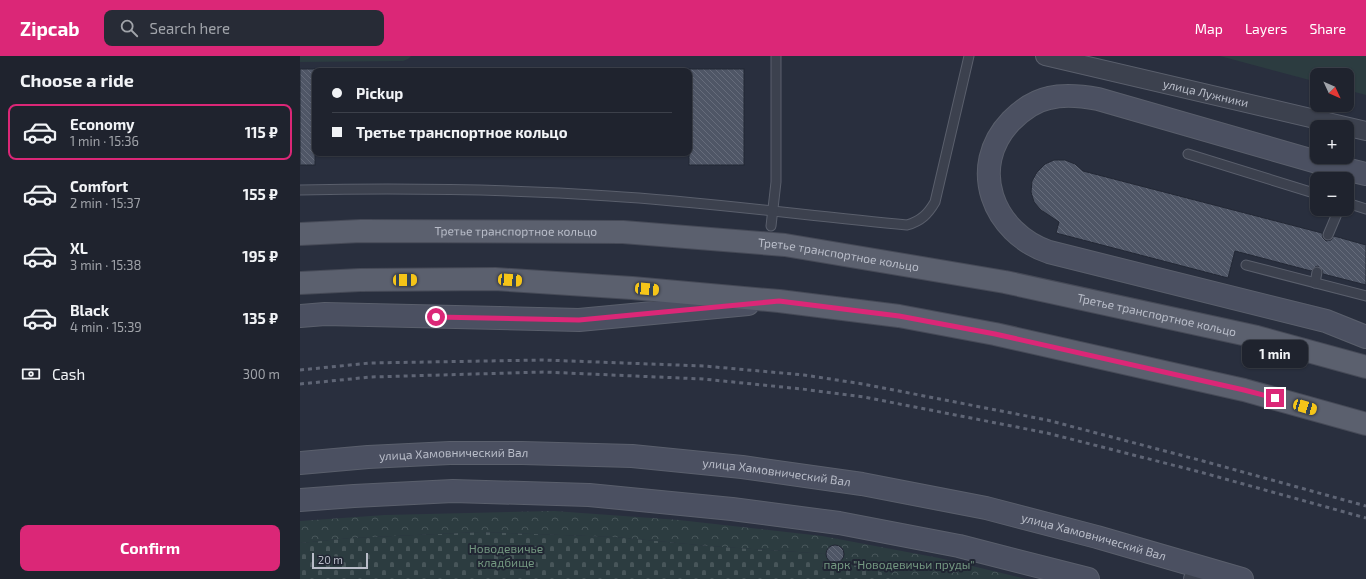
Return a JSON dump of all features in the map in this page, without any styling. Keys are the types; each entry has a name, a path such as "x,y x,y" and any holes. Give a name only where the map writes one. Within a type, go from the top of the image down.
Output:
{"main road":[{"path":"1366,174 1317,162 1098,99 1082,96 1050,98 1027,107 1007,126 998,138 992,151 989,164 991,196 999,214 1008,226 1035,248 1326,321 1366,337"},
{"name":"Третье транспортное кольцо","path":"300,234 360,231 623,232 785,246 1005,282 1257,337 1366,367"},
{"path":"300,284 360,280 495,279 632,288 779,301 899,316 995,334 1244,390 1366,424"},
{"path":"300,316 333,314 579,320 779,301"},
{"name":"улица Хамовнический Вал","path":"300,463 383,456 450,453 522,453 632,456 742,467 862,484 986,508 1097,537 1242,579"},
{"path":"300,500 453,491 589,495 732,509 839,523 951,545 1088,579"}],"street":[{"name":"улица Лужники","path":"1045,56 1366,131"},
{"path":"1193,579 1196,575 1202,572 1209,570 1216,571"}],"lane":[{"path":"771,226 776,182 776,56"},
{"path":"300,190 537,192 663,200 907,225 916,222 925,216 931,211 936,202 969,56"},
{"path":"1188,154 1310,192"},
{"path":"1354,205 1366,209"},
{"path":"1328,235 1336,216"},
{"path":"1246,265 1366,296"},
{"path":"1315,283 1317,272"}],"green space":[{"path":"300,56 411,56 403,61 300,62"},
{"path":"1220,56 1366,56 1366,95 1354,92 1354,68 1310,68 1310,80"},
{"name":"парк \"Новодевичьи пруды\"","path":"554,511 679,520 822,536 939,558 1026,579 898,579 844,557 843,549 837,545 830,546 826,554 709,546 615,537 481,532 351,538 300,543 300,521 385,515"},
{"name":"Новодевичье кладбище","path":"481,532 615,537 709,546 826,554 832,562 838,562 844,557 898,579 300,579 300,543 351,538"}],"building":[{"path":"300,69 312,69 312,156 315,156 315,165 300,165"},
{"path":"692,69 744,69 744,165 689,165 689,156 692,156"},
{"path":"1054,160 1065,160 1075,164 1083,171 1322,233 1323,238 1326,241 1331,240 1334,236 1366,245 1366,285 1323,274 1322,270 1318,266 1311,271 1235,251 1228,278 1056,233 1059,222 1041,210 1034,202 1031,192 1032,181 1037,172 1045,164"},
{"path":"835,545 841,548 844,554 841,560 835,563 829,560 826,554 829,548"}],"railway":[{"path":"300,370 370,363 543,360 704,366 804,375 863,384 1047,420 1366,506"},
{"path":"300,384 371,377 544,372 703,379 802,389 864,397 1047,433 1200,472 1366,518"}],"route":[{"path":"436,317 579,320 779,301 899,316 995,334 1275,398"}]}
